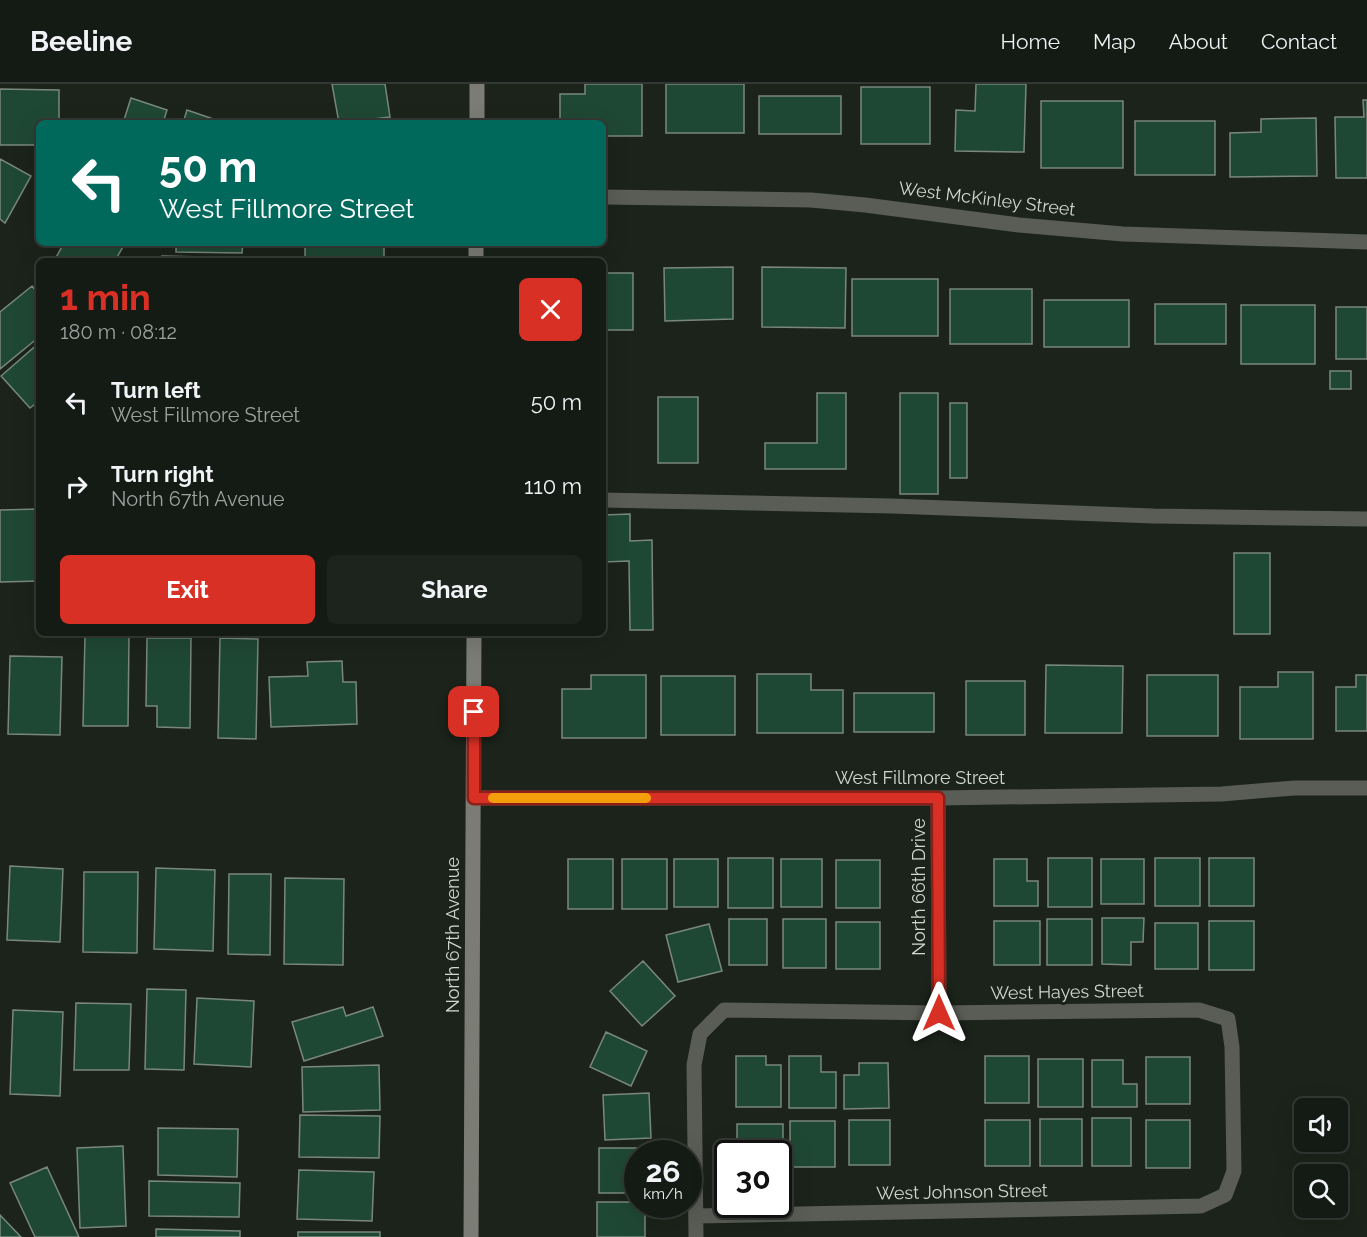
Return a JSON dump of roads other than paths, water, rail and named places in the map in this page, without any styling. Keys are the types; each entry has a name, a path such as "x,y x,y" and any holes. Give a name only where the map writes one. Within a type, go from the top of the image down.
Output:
{"main road":[{"path":"477,84 477,120"},
{"name":"North 67th Avenue","path":"471,1237 474,636"}],"street":[{"name":"West McKinley Street","path":"606,197 811,200 1019,225 1123,234 1367,242"},
{"path":"606,500 892,506 1153,516 1367,519"},
{"name":"West Fillmore Street","path":"474,798 938,798 1222,794 1294,788 1367,788"},
{"name":"North 66th Drive","path":"938,798 939,1013"},
{"name":"West Hayes Street","path":"695,1140 694,1065 700,1034 724,1010 939,1013 1199,1010 1228,1019 1232,1047 1234,1171 1225,1195"},
{"name":"West Johnson Street","path":"702,1216 1201,1206 1225,1195"},
{"path":"696,1218 696,1237"}]}
